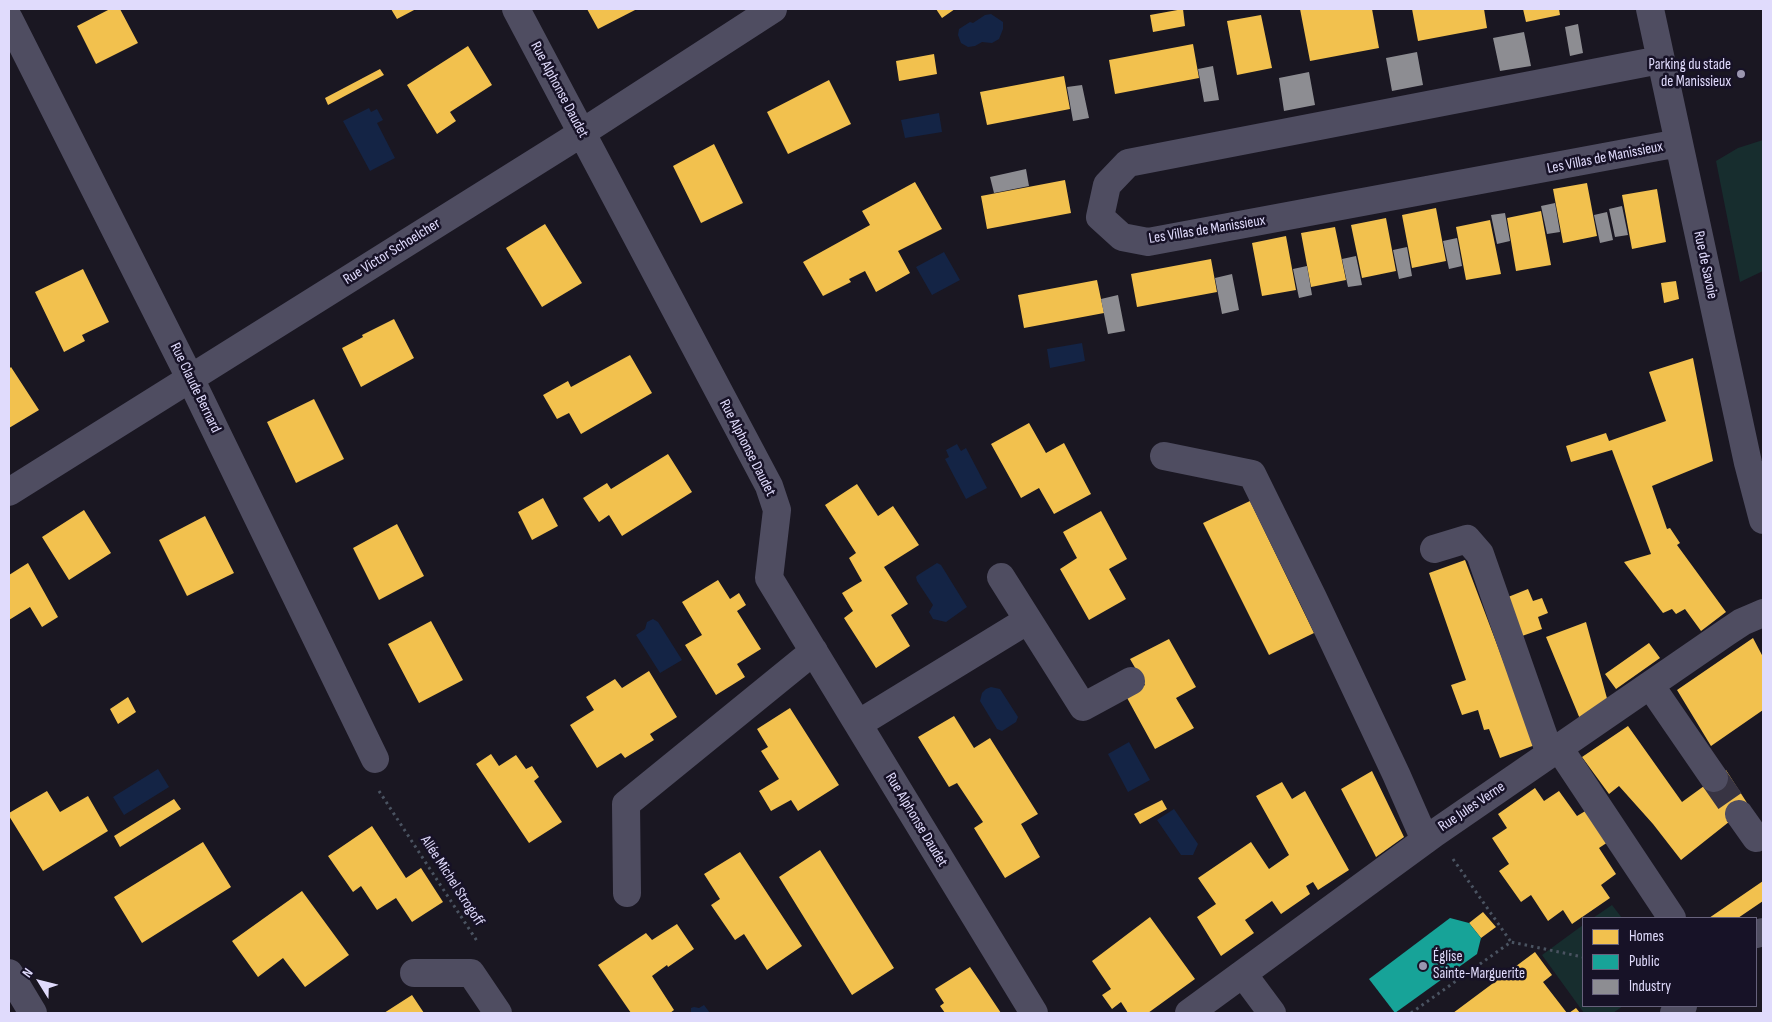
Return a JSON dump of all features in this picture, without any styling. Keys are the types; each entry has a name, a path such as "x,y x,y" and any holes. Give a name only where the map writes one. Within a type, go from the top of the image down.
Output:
{"street":[{"name":"Rue Alphonse Daudet","path":"516,9 769,486 777,510 769,578 1034,1013"},
{"name":"Rue Victor Schoelcher","path":"9,492 581,133 773,9"},
{"name":"Rue de Savoie","path":"1650,9 1748,463 1763,520"},
{"name":"Rue Claude Bernard","path":"9,19 190,378 375,759"},
{"name":"Les Villas de Manissieux","path":"1660,60 1128,163 1107,185 1100,217 1122,237 1148,242 1679,144"},
{"path":"1164,456 1252,474 1396,774 1430,836"},
{"path":"1434,550 1468,539 1480,554 1554,751 1671,917"},
{"path":"1001,578 1083,707 1131,681"},
{"name":"Rue Jules Verne","path":"1190,1013 1430,836 1742,622 1763,613"},
{"path":"858,724 1028,620"},
{"path":"627,893 626,804 814,651"},
{"path":"1650,685 1714,778"},
{"path":"1739,814 1756,838"},
{"path":"9,973 33,1013"},
{"path":"414,973 471,973 498,1013"},
{"path":"1243,974 1272,1013"}],"path":[{"name":"Allée Michel Strogoff","path":"375,759 370,776 480,944"},
{"path":"1430,836 1511,942 1582,957"},
{"path":"1411,1013 1511,942"}],"green space":[{"path":"1763,140 1763,271 1740,282 1716,161 1738,148"},
{"path":"1612,905 1621,917 1594,917"},
{"path":"1582,926 1582,1007 1622,1007 1613,1013 1584,1013 1542,955"}],"water":[{"path":"991,14 1003,22 1003,29 999,39 992,43 982,42 968,47 961,43 958,35 959,29 970,22 973,23 985,15"},
{"path":"369,108 371,112 377,109 383,120 377,123 395,158 370,171 343,121"},
{"path":"939,113 942,132 905,138 901,120"},
{"path":"944,252 960,280 932,295 916,267"},
{"path":"1082,343 1085,361 1050,368 1047,349"},
{"path":"957,444 961,451 966,448 987,488 966,499 945,459 949,457 946,450"},
{"path":"937,563 941,565 967,607 946,622 933,619 929,612 933,605 916,577"},
{"path":"653,619 658,622 682,660 660,673 636,635 645,629 647,622"},
{"path":"991,687 1000,689 1018,717 1016,722 1002,731 997,729 980,701 982,693"},
{"path":"1129,742 1150,780 1128,792 1108,754"},
{"path":"158,769 169,787 124,815 113,797"},
{"path":"1174,809 1198,844 1193,855 1181,855 1157,820"},
{"path":"704,1005 710,1013 691,1013 691,1008 699,1008"}],"building: Homes":[{"path":"110,9 120,9 138,43 96,64 77,26"},
{"path":"391,9 416,9 397,19"},
{"path":"587,9 637,9 598,29"},
{"path":"936,9 955,9 942,18"},
{"path":"1183,9 1185,26 1153,32 1150,15"},
{"path":"1300,9 1372,9 1379,48 1310,61"},
{"path":"1412,9 1484,9 1487,28 1418,41"},
{"path":"1523,9 1559,9 1560,15 1526,22"},
{"path":"1261,15 1272,68 1237,75 1227,21"},
{"path":"1193,44 1199,78 1115,94 1109,60"},
{"path":"468,46 492,85 450,112 456,121 437,134 407,85"},
{"path":"934,54 937,74 899,81 896,61"},
{"path":"380,69 384,75 328,105 325,98"},
{"path":"1064,76 1070,109 987,125 980,92"},
{"path":"829,80 851,124 788,154 767,112"},
{"path":"714,144 743,203 701,223 673,166"},
{"path":"1065,180 1071,213 987,229 981,196"},
{"path":"915,182 942,229 898,251 910,273 876,292 865,271 849,279 851,282 823,296 803,262 870,225 862,211"},
{"path":"1587,183 1597,236 1563,243 1553,189"},
{"path":"1657,189 1666,242 1632,249 1622,195"},
{"path":"1436,208 1446,261 1412,268 1402,215"},
{"path":"1541,211 1551,265 1516,271 1507,218"},
{"path":"1386,218 1396,271 1362,278 1351,225"},
{"path":"1490,220 1501,274 1466,280 1456,227"},
{"path":"545,224 582,283 542,307 506,248"},
{"path":"1335,227 1346,280 1311,287 1301,233"},
{"path":"1286,236 1296,290 1262,296 1252,243"},
{"path":"1211,259 1217,292 1137,307 1131,274"},
{"path":"83,269 109,322 82,335 85,341 64,352 35,292"},
{"path":"1097,280 1104,313 1024,328 1018,295"},
{"path":"1676,281 1679,299 1664,303 1661,283"},
{"path":"394,319 414,358 361,387 342,348 363,337 362,335"},
{"path":"630,355 652,393 581,434 569,413 557,419 543,395 568,381 571,387"},
{"path":"1693,358 1713,461 1652,486 1667,529 1670,528 1680,543 1677,545 1726,612 1701,631 1685,609 1676,614 1672,609 1663,613 1624,562 1651,554 1612,450 1571,462 1566,446 1606,433 1609,441 1666,421 1649,372"},
{"path":"11,367 39,410 9,428 9,369"},
{"path":"314,399 344,459 296,483 267,422"},
{"path":"1029,423 1046,453 1064,443 1091,494 1054,514 1039,488 1021,498 991,444"},
{"path":"668,454 692,492 622,536 609,515 599,522 583,498 607,483 611,489"},
{"path":"857,484 878,516 893,506 919,545 884,567 908,604 891,615 910,646 876,668 844,618 853,611 842,593 862,581 849,558 856,553 825,505"},
{"path":"543,498 558,526 532,540 518,512"},
{"path":"1250,501 1314,633 1269,655 1203,523"},
{"path":"84,510 111,553 69,580 42,537"},
{"path":"1101,511 1127,559 1109,569 1126,599 1089,620 1060,569 1077,558 1063,532"},
{"path":"205,516 234,573 187,596 159,540"},
{"path":"397,524 424,576 379,600 353,548"},
{"path":"1465,560 1535,745 1500,758 1489,729 1484,730 1478,710 1462,715 1451,685 1466,680 1429,573"},
{"path":"28,563 58,617 42,627 30,607 9,620 9,575"},
{"path":"718,580 730,599 739,593 746,605 737,611 761,649 737,664 745,677 716,695 685,645 702,635 682,602"},
{"path":"1528,589 1533,601 1542,598 1548,613 1538,617 1542,629 1522,636 1508,597"},
{"path":"431,621 463,680 419,703 388,644"},
{"path":"1586,622 1608,702 1580,719 1546,637"},
{"path":"1753,638 1763,657 1763,710 1711,746 1677,690"},
{"path":"1169,639 1196,687 1176,698 1194,728 1155,749 1126,696 1145,685 1130,659"},
{"path":"1649,643 1660,658 1616,689 1605,674"},
{"path":"649,671 677,717 650,734 654,740 625,758 621,753 597,768 570,725 594,710 586,697 615,679 622,688"},
{"path":"128,697 136,712 118,724 110,709"},
{"path":"790,708 839,785 798,811 791,800 771,811 759,791 779,779 761,751 768,747 757,729"},
{"path":"954,716 974,748 990,738 1038,814 1021,824 1040,857 1005,878 974,828 983,822 957,783 949,787 918,737"},
{"path":"1628,726 1682,802 1726,770 1749,806 1681,860 1653,824 1619,786 1609,794 1582,757"},
{"path":"491,754 499,766 516,755 526,769 532,766 539,777 534,781 562,822 529,843 476,764"},
{"path":"1372,771 1404,837 1376,857 1341,789"},
{"path":"1282,782 1292,799 1305,791 1349,870 1318,890 1313,882 1306,886 1310,894 1281,914 1272,901 1245,920 1254,933 1221,956 1197,917 1216,904 1198,878 1251,842 1269,869 1289,855 1256,796"},
{"path":"1535,788 1544,801 1559,791 1577,816 1587,810 1608,842 1599,848 1616,874 1601,885 1610,898 1572,924 1563,910 1548,921 1531,895 1521,902 1499,871 1509,864 1492,838 1507,828 1498,814"},
{"path":"47,791 60,812 88,796 108,831 43,871 9,816 9,813"},
{"path":"174,799 181,809 120,847 114,836"},
{"path":"1162,800 1167,809 1140,824 1134,814"},
{"path":"372,826 406,878 421,868 443,902 412,922 396,898 377,910 361,886 353,892 328,856"},
{"path":"203,842 231,887 142,943 114,897"},
{"path":"820,850 894,968 852,995 779,877"},
{"path":"740,852 802,946 767,970 744,934 735,940 711,905 720,899 704,874"},
{"path":"1763,881 1763,901 1739,917 1710,917"},
{"path":"302,891 349,955 305,987 283,958 258,977 232,941"},
{"path":"1483,912 1496,927 1481,938 1469,923"},
{"path":"1150,917 1195,979 1148,1013 1128,1013 1121,1002 1112,1009 1102,995 1111,989 1092,961"},
{"path":"677,924 694,949 652,976 674,1010 670,1013 631,1013 598,965 646,933 652,940"},
{"path":"1535,952 1552,975 1543,982 1567,1013 1453,1013"},
{"path":"970,967 1001,1013 945,1013 940,1006 944,1003 935,989"},
{"path":"412,995 424,1013 384,1013"},
{"path":"1576,1008 1580,1013 1569,1013"}],"building: Public":[{"name":"Église Sainte-Marguerite","path":"1450,918 1469,923 1481,938 1477,954 1395,1013 1369,979"}],"building: Industry":[{"path":"1578,24 1583,53 1570,56 1565,27"},
{"path":"1524,32 1531,66 1500,71 1493,38"},
{"path":"1417,52 1423,85 1392,91 1386,58"},
{"path":"1213,66 1219,100 1204,102 1198,69"},
{"path":"1309,72 1315,105 1284,111 1279,78"},
{"path":"1082,85 1089,118 1073,121 1067,87"},
{"path":"1026,169 1029,186 994,193 990,177"},
{"path":"1555,203 1560,232 1547,234 1541,206"},
{"path":"1622,206 1628,235 1615,237 1609,209"},
{"path":"1607,212 1613,240 1600,243 1594,215"},
{"path":"1505,213 1510,241 1497,244 1491,215"},
{"path":"1457,238 1462,266 1449,269 1443,241"},
{"path":"1407,247 1412,276 1399,279 1393,250"},
{"path":"1356,256 1362,285 1348,287 1342,259"},
{"path":"1307,266 1312,295 1299,298 1293,269"},
{"path":"1232,274 1239,310 1222,314 1215,278"},
{"path":"1118,295 1125,331 1108,334 1101,299"}],"tunnel":[{"path":"1714,778 1739,814"}],"place":[{"name":"Parking du stade de Manissieux","path":"1741,74"},
{"name":"Église Sainte-Marguerite","path":"1423,966"}]}
